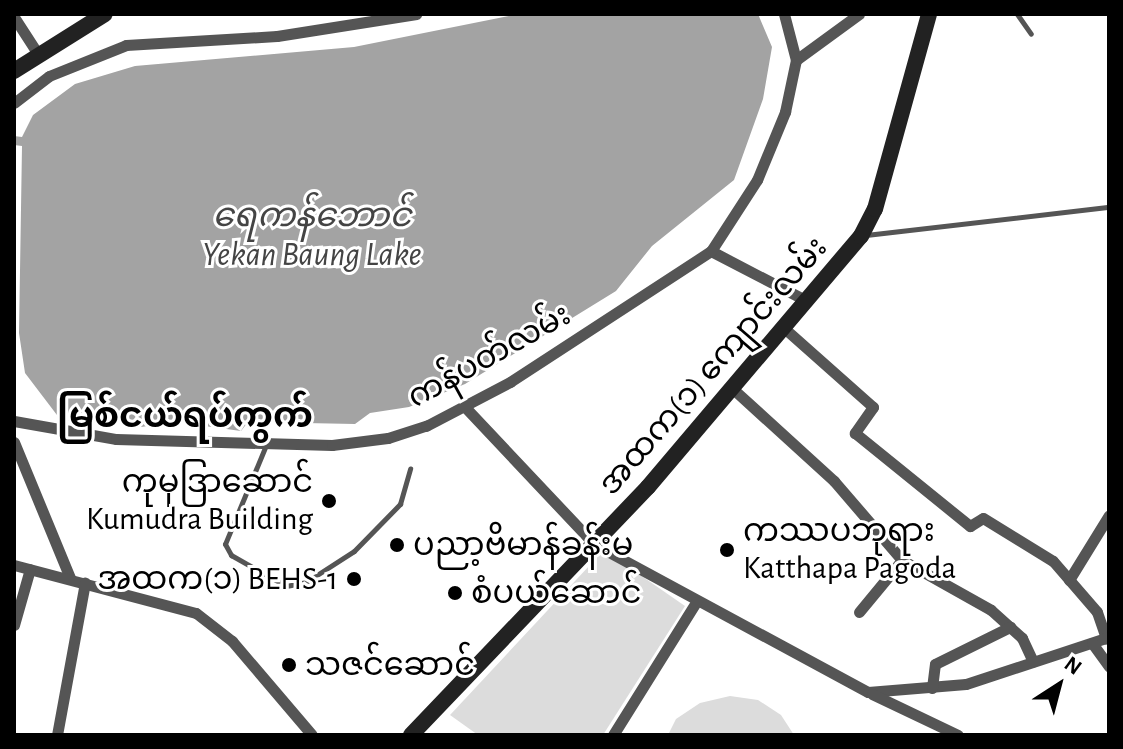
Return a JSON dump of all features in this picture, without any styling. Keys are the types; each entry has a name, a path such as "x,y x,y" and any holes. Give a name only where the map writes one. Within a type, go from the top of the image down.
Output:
{"main road":[{"name":"အထက(၁) ကျောင်းလမ်း","path":"411,735 594,544 733,389 861,236 875,209 929,14"},
{"path":"14,71 95,17"}],"street":[{"path":"14,103 49,76 126,45 277,36 416,14"},
{"name":"ကန်ပတ်လမ်း","path":"14,421 116,439 332,445 388,438 426,426 464,406 711,251 757,180 785,112 796,60 784,14"},
{"path":"796,60 859,14"},
{"path":"14,17 38,54"},
{"path":"711,251 807,301"},
{"path":"784,328 873,407 855,433 970,526 983,518 1053,561 1097,612 1108,638 966,684 868,692"},
{"path":"733,389 834,481 902,560 991,610 1010,627 1033,662"},
{"path":"464,406 594,544 696,602 958,735"},
{"path":"14,442 70,578"},
{"path":"1069,580 1109,515"},
{"path":"859,612 902,560"},
{"path":"14,565 196,613 232,641 312,735"},
{"path":"14,625 30,569"},
{"path":"57,735 85,583"},
{"path":"613,735 696,602"},
{"path":"932,688 935,664 1010,627"},
{"path":"1092,643 1109,666"}],"lane":[{"path":"1017,14 1031,34"},
{"path":"861,236 1109,207"},
{"path":"267,444 225,544 231,555 286,586 306,582 354,551 400,504 410,468"}],"shaded area":[{"path":"604,550 685,606 603,735 478,735 450,715"},
{"path":"730,696 758,700 781,715 794,735 668,735 676,719 700,703"}],"water":[{"name":"ရေကန်ဘောင် Yekan Baung Lake","path":"519,14 758,14 772,47 763,99 734,180 652,246 616,291 465,384 409,407 370,413 355,424 248,422 241,431 175,422 141,427 75,415 70,421 60,419 25,373 19,333 22,146 14,145 14,136 22,137 33,115 75,84 135,66 354,47"}],"place":[{"name":"ကုမုဒြာဆောင် Kumudra Building","path":"329,501"},
{"name":"ပညာ့ဗိမာန်ခန်းမ","path":"397,545"},
{"name":"ကဿပဘုရား Katthapa Pagoda","path":"727,550"},
{"name":"အထက(၁) BEHS-1","path":"354,579"},
{"name":"စံပယ်ဆောင်","path":"455,593"},
{"name":"သဇင်ဆောင်","path":"289,665"}],"district":[{"name":"မြစ်ငယ်ရပ်ကွက်","path":"185,417"}]}
